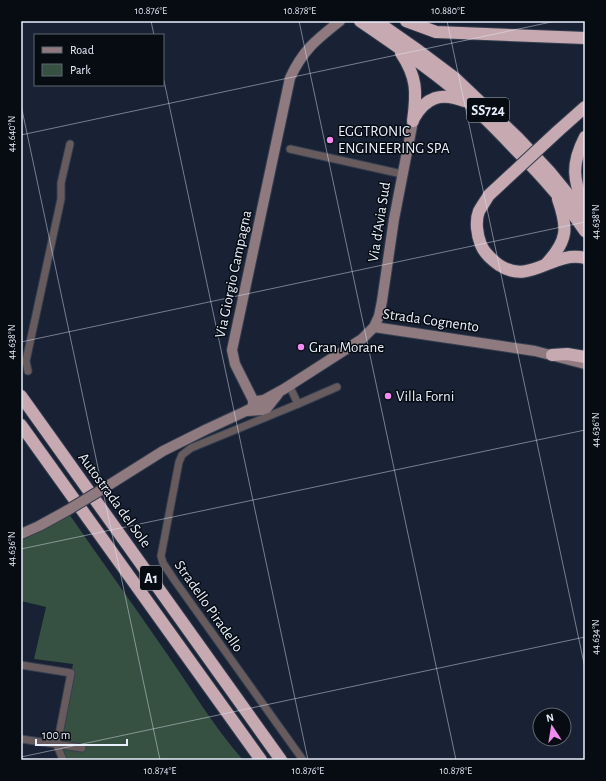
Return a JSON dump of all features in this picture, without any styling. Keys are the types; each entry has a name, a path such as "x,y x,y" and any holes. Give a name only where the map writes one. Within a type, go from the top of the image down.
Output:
{"highway":[{"name":"SS724","path":"360,21 396,45 450,86 470,104 529,163 555,192 585,231"},
{"name":"SS724","path":"376,21 455,78 550,171 585,215"},
{"path":"406,21 436,32 585,38"},
{"path":"396,45 407,62 415,81 416,96 413,121"},
{"path":"413,121 424,105 432,99 440,96 457,98 470,104"},
{"path":"585,107 489,195 479,212 477,226 478,237 488,256 502,267 511,270 523,272 532,271 563,258 573,256 585,258"},
{"path":"585,137 577,154 575,167 577,186 585,210"},
{"path":"546,264 560,247 564,240 565,233 563,217 555,192"},
{"path":"552,354 566,354 585,357"},
{"name":"Autostrada del Sole","path":"21,396 281,760"},
{"name":"A1","path":"21,425 261,760"}],"street":[{"name":"Via Giorgio Campagna","path":"254,402 234,364 232,350 290,78 297,64 313,43 340,21"},
{"name":"Via d'Avia Sud","path":"374,327 379,316 382,301 394,219 413,121"},
{"path":"28,371 26,361 61,199 61,183 70,144"},
{"path":"290,149 402,174"},
{"name":"Strada Cognento","path":"21,534 68,510 163,451 253,407 254,402 264,400 287,387 362,339 374,327 552,354 585,364"},
{"path":"287,387 298,404 337,388"},
{"name":"Strada Cognento","path":"246,411 262,410 267,408 287,387"},
{"name":"Stradello Piradello","path":"298,404 191,448 182,455 179,462 161,556 163,563 175,581 303,760"},
{"path":"21,665 71,673 57,745 63,760"},
{"path":"21,739 82,748"}],"green space":[{"path":"67,511 212,720 243,760 63,760 57,745 73,664 34,659 46,607 21,601 21,536"}],"place":[{"name":"EGGTRONIC ENGINEERING SPA","path":"330,140"},
{"name":"Gran Morane","path":"301,347"},
{"name":"Villa Forni","path":"388,396"}]}
